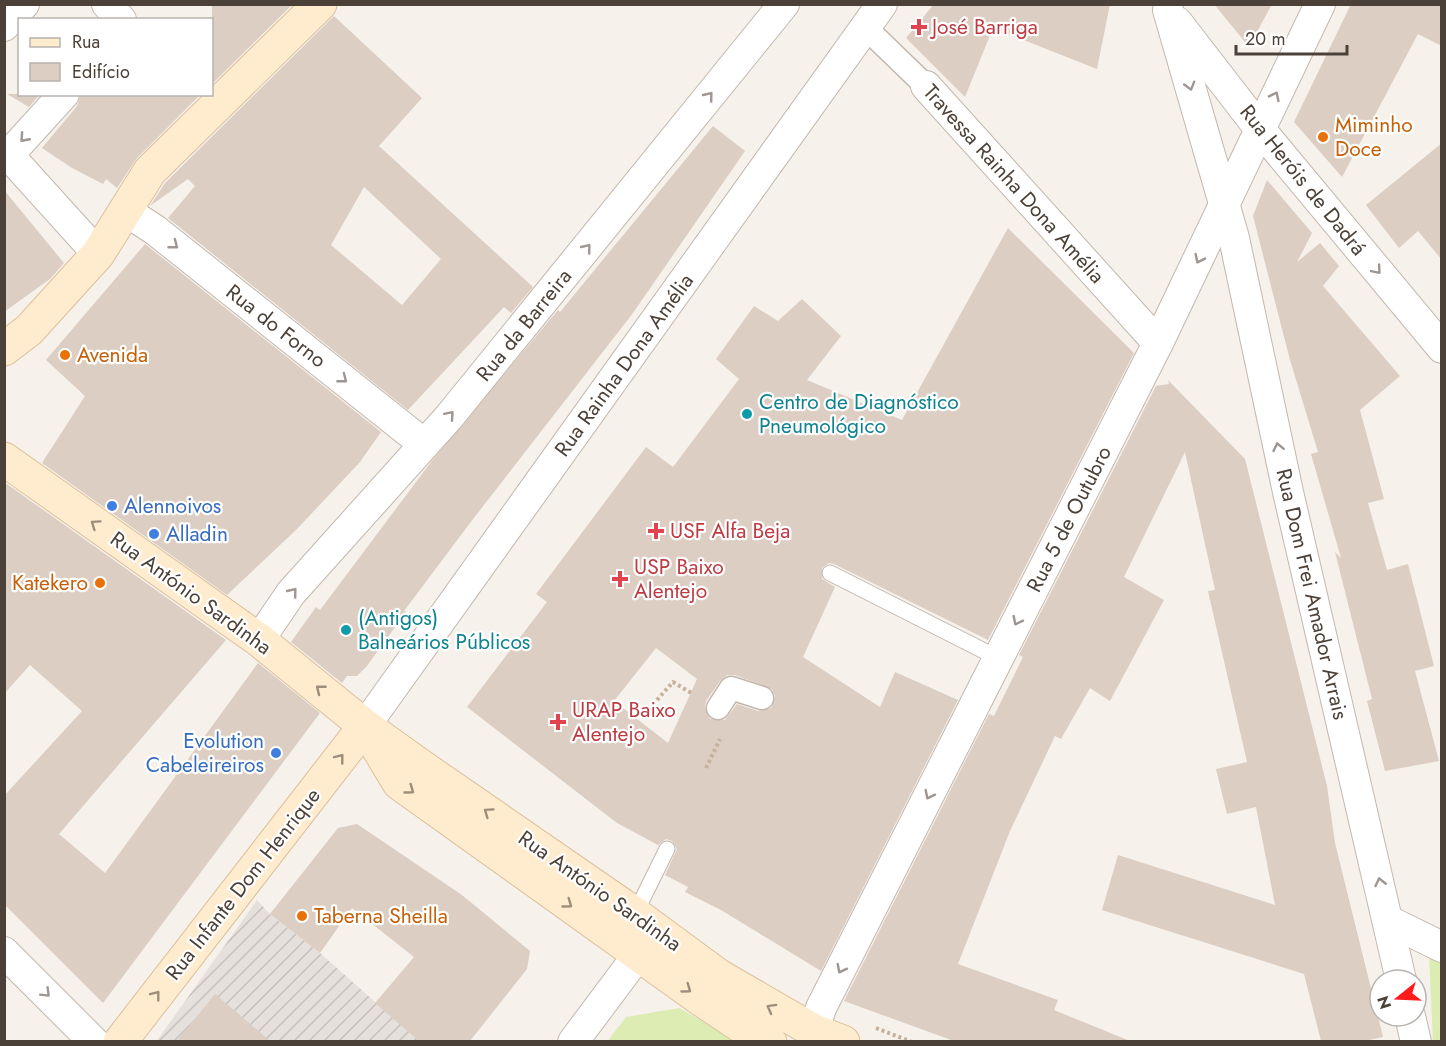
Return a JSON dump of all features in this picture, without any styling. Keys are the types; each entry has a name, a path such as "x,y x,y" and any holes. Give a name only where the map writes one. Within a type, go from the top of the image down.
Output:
{"main road":[{"path":"4,349 29,330 98,254 150,171 320,4"},
{"name":"Rua António Sardinha","path":"7,465 259,640 365,726 399,783 644,933 828,1036"},
{"name":"Rua Infante Dom Henrique","path":"120,1041 365,726"},
{"name":"Rua António Sardinha","path":"644,933 747,1030 770,1041"}],"street":[{"path":"4,26 24,4"},
{"path":"107,4 119,18"},
{"name":"Rua da Barreira","path":"259,640 291,593 449,417 784,4"},
{"name":"Rua 5 de Outubro","path":"828,1036 821,1008 1158,343 1225,207 1259,128 1320,4"},
{"name":"Rua Heróis de Dadrá","path":"1166,7 1259,128 1442,348"},
{"name":"Rua Dom Frei Amador Arrais","path":"1166,7 1225,207 1288,492 1399,968"},
{"name":"Travessa Rainha Dona Amélia","path":"874,16 926,86 1158,343"},
{"name":"Rua Rainha Dona Amélia","path":"365,726 874,16"},
{"path":"62,96 13,150 13,160 98,254"},
{"name":"Rua do Forno","path":"126,211 155,230 424,444"},
{"path":"718,708 731,688 762,698"},
{"path":"1389,921 1442,947"},
{"path":"573,1041 644,933"},
{"path":"4,952 94,1041"}],"lane":[{"path":"830,573 998,658"},
{"path":"644,933 667,849"}],"shaded area":[{"path":"257,900 270,914 320,953 419,1041 156,1042"}],"green space":[{"path":"1429,956 1441,963 1441,1041 1433,1041"},
{"path":"679,1008 737,1041 607,1042 626,1017"}],"building":[{"path":"212,4 293,4 213,83"},
{"path":"934,4 1110,4 1097,69 993,28 965,97 906,38"},
{"path":"1214,4 1272,4 1249,47"},
{"path":"1351,4 1442,4 1442,46 1418,34 1342,177 1294,122"},
{"path":"334,16 422,98 379,146 533,287 511,313 504,307 408,410 168,218 195,186 188,179 150,206 165,183","holes":["364,187 441,259 402,305 331,245"]},
{"path":"7,94 38,96 29,107"},
{"path":"80,96 199,96 137,158 117,188 106,179 103,184 72,168 42,148 77,106"},
{"path":"713,126 745,151 633,313 470,523 404,611 406,612 367,666 357,676 347,676 342,683 291,642 316,607 320,610 431,462 558,310 560,312"},
{"path":"1442,143 1442,260 1418,231 1399,248 1366,205"},
{"path":"1267,180 1312,233 1297,262 1320,243 1339,266 1323,286 1400,376 1360,410 1384,499 1368,503 1387,570 1408,564 1434,666 1415,671 1439,761 1385,771 1367,701 1372,699 1335,552 1341,558 1311,454 1318,452 1290,360 1253,216"},
{"path":"4,190 64,263 50,279 4,312"},
{"path":"1008,228 1134,353 988,640 834,564 829,563 822,568 822,579 835,587 803,657 880,707 895,672 958,700 821,971 721,910 685,892 688,887 665,875 677,849 672,841 666,839 658,845 617,823 467,707 547,602 536,594 646,447 673,467 739,379 716,359 754,306 778,321 802,299 841,336 807,380 902,420","holes":["656,648 697,679 668,743 614,701","727,675 735,675 772,689 775,696 771,708 758,711 737,704 725,720 710,719 705,708 706,701"]},
{"path":"145,244 381,432 360,462 297,529 227,595 42,463 85,396 46,360"},
{"path":"1168,380 1245,459 1327,786 1335,843 1368,976 1368,1028 1381,1028 1383,1037 1364,1041 1321,1041 1304,974 1102,910 1118,855 1275,905 1256,807 1227,814 1216,769 1247,762 1208,591 1215,590 1185,452 1124,577 1164,600 1110,701 1090,688 1061,739 1055,736 1010,831 958,964 1058,1000 1054,1010 1130,1041 954,1041 844,1001 989,714 994,716 1023,657 1019,655 1156,386 1169,384"},
{"path":"4,482 226,640 59,834 105,873 258,663 320,713 103,1003 4,904 4,796 82,711 30,665 4,694"},
{"path":"357,824 462,895 530,951 527,969 470,1041 419,1041 375,1003 414,957 352,908 320,953 270,914 338,828"},
{"path":"215,994 270,1041 177,1041"}],"place":[{"name":"José Barriga","path":"919,27"},
{"name":"Miminho Doce","path":"1323,137"},
{"name":"Avenida","path":"65,355"},
{"name":"Centro de Diagnóstico Pneumológico","path":"747,414"},
{"name":"Alennoivos","path":"112,506"},
{"name":"USF Alfa Beja","path":"656,531"},
{"name":"Alladin","path":"154,534"},
{"name":"USP Baixo Alentejo","path":"620,579"},
{"name":"Katekero","path":"100,583"},
{"name":"(Antigos) Balneários Públicos","path":"346,630"},
{"name":"URAP Baixo Alentejo","path":"558,722"},
{"name":"Evolution Cabeleireiros","path":"276,753"},
{"name":"Taberna Sheilla","path":"302,916"}]}
